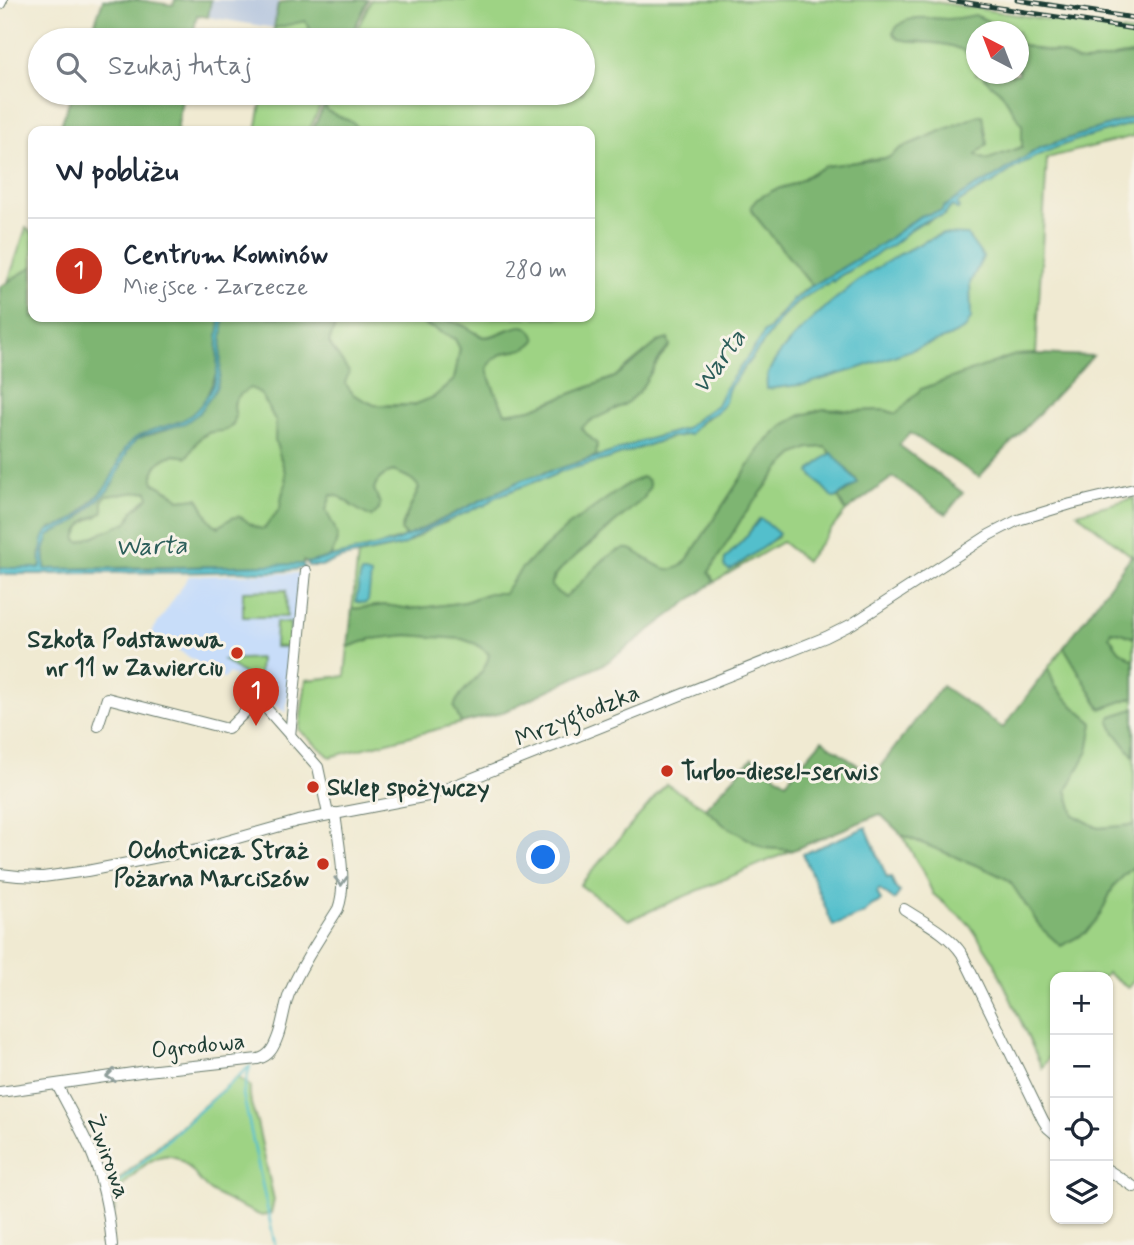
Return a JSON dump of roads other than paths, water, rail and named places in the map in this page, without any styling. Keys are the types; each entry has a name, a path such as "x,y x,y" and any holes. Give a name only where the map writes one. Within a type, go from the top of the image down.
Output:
{"street":[{"name":"Mrzygłodzka","path":"0,874 30,877 74,874 199,849 286,824 428,796 799,648 852,624 1018,520 1134,489"},
{"path":"291,737 306,571"},
{"path":"98,726 107,698 228,729 258,699 318,767 332,814"},
{"name":"Ogrodowa","path":"0,1092 258,1059 267,1055 279,1033 293,987 341,900 342,889 332,814"},
{"path":"904,909 956,945 962,954 1050,1130"},
{"name":"Żwirowa","path":"57,1085 82,1133 97,1170 110,1224 112,1245"},
{"path":"1113,1173 1134,1188"}],"water":[{"path":"1134,117 1134,123 1059,146 1025,162 992,184 969,195 957,204 959,208 952,206 943,216 921,223 892,245 839,276 834,282 832,280 801,299 785,314 729,388 722,407 703,420 690,435 681,434 679,437 671,437 559,472 495,497 484,506 431,528 404,545 342,558 321,566 308,566 307,563 394,542 522,480 685,429 717,405 725,388 764,332 792,298 793,300 807,288 880,245 920,216 941,211 976,186 1040,148"},
{"path":"942,234 967,235 983,257 970,283 971,318 965,329 949,337 807,384 767,389 767,378 772,365 815,317 851,286 880,266"},
{"path":"220,322 224,322 220,374 216,388 199,413 185,423 135,441 108,490 73,524 49,536 44,551 45,569 303,564 304,568 266,572 0,574 0,568 39,568 42,543 47,532 73,520 91,503 108,484 131,442 147,432 181,421 197,409 209,393 215,378"},
{"path":"832,453 858,483 835,498 810,473"},
{"path":"760,519 779,534 729,570 724,566 725,559"},
{"path":"361,573 371,575 368,601 365,603 356,600"},
{"path":"866,827 887,878 891,877 900,892 894,900 879,889 877,892 881,901 865,913 833,926 803,854"}],"waterway":[{"path":"250,1066 243,1094 275,1245"},
{"path":"111,1190 250,1066"}],"railway":[{"path":"949,0 1134,29"},
{"path":"1017,0 1134,18"}],"place":[{"name":"Szkoła Podstawowa nr 11 w Zawierciu","path":"237,653"},
{"name":"Centrum Kominów","path":"256,726"},
{"name":"Turbo-diesel-serwis","path":"667,771"},
{"name":"Sklep spożywczy","path":"313,787"},
{"name":"Ochotnicza Straż Pożarna Marciszów","path":"323,864"}],"water label":[{"name":"Warta","path":"718,361"},
{"name":"Warta","path":"151,545"}]}
